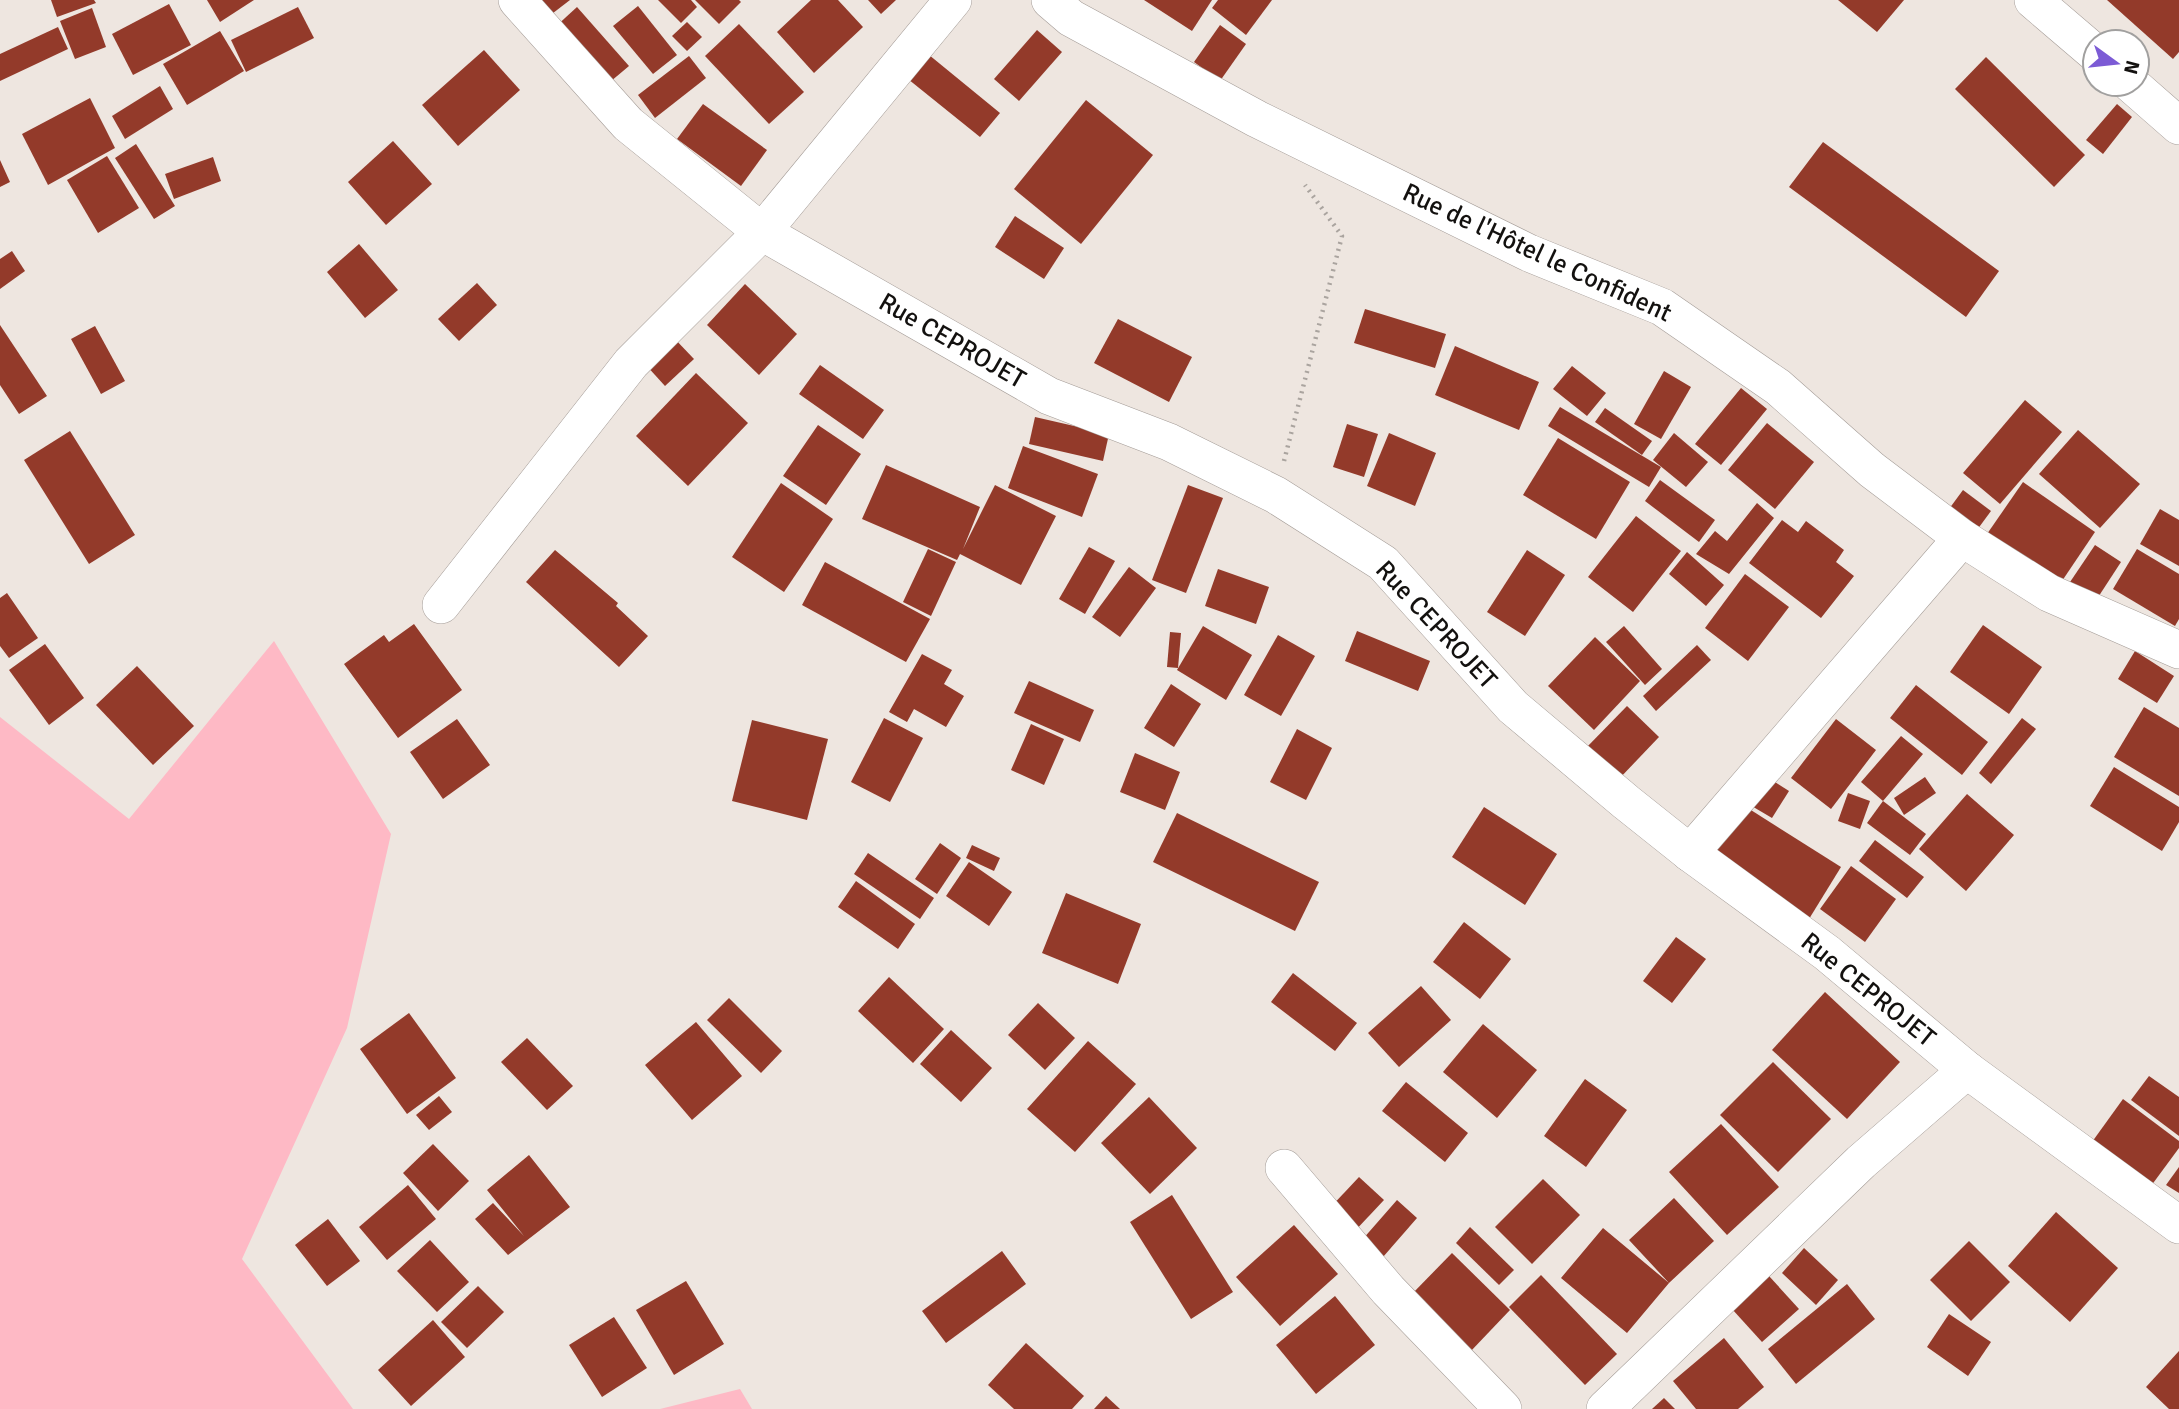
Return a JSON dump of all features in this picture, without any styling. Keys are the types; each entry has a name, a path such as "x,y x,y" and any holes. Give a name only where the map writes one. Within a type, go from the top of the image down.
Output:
{"street":[{"name":"Rue CEPROJET","path":"517,0 628,124 762,232 1049,396 1169,442 1276,495 1382,563 1513,707 1690,853 1827,953 1967,1070 2179,1225"},
{"path":"441,605 631,363 762,232 953,0"},
{"name":"Rue de l'Hôtel le Confident","path":"1050,0 1072,18 1257,119 1529,253 1662,307 1778,387 1872,470 1962,538 2049,593 2179,649"},
{"path":"2033,0 2081,41"},
{"path":"2147,98 2179,126"},
{"path":"1690,853 1962,538"},
{"path":"1605,1409 1861,1162 1967,1070"},
{"path":"1284,1168 1388,1290 1503,1409"}],"path":[{"path":"1276,495 1342,236 1304,183"}],"shaded area":[{"path":"274,641 391,834 347,1028 242,1259 353,1409 0,1409 0,717 129,819"},
{"path":"740,1389 752,1409 660,1409"}],"building":[{"path":"51,0 94,0 96,3 57,17"},
{"path":"207,0 254,0 220,22"},
{"path":"529,0 570,0 544,20"},
{"path":"658,0 691,0 697,7 681,23"},
{"path":"695,0 739,0 741,2 719,24"},
{"path":"811,0 838,0 863,27 814,73 777,32"},
{"path":"868,0 896,0 881,14"},
{"path":"1144,0 1212,0 1192,31"},
{"path":"1218,0 1272,0 1246,35 1212,8"},
{"path":"1838,0 1904,0 1877,32"},
{"path":"2107,0 2179,0 2179,52 2173,59 2151,39 2151,28 2138,28"},
{"path":"169,4 191,45 133,75 112,34"},
{"path":"638,6 677,55 653,74 613,26"},
{"path":"298,7 314,38 246,72 231,40"},
{"path":"577,7 629,66 604,87 553,29"},
{"path":"92,8 106,47 75,59 60,21"},
{"path":"687,22 702,37 687,51 672,36"},
{"path":"739,24 804,92 769,124 705,56"},
{"path":"1220,25 1246,44 1220,81 1194,62"},
{"path":"58,27 68,49 0,81 0,54"},
{"path":"1037,30 1062,52 1019,101 994,79"},
{"path":"220,31 244,71 187,105 163,64"},
{"path":"484,50 520,90 458,146 422,105"},
{"path":"923,50 1000,113 980,137 903,75"},
{"path":"689,56 706,78 655,118 638,95"},
{"path":"1986,57 2085,155 2054,187 1955,89"},
{"path":"160,86 173,109 125,139 112,116"},
{"path":"90,98 115,148 48,185 22,134"},
{"path":"1086,100 1153,155 1081,244 1014,189"},
{"path":"703,104 767,150 741,186 677,139"},
{"path":"2117,104 2132,117 2103,154 2086,140"},
{"path":"393,141 432,184 386,225 348,182"},
{"path":"1823,142 1999,271 1966,317 1789,187"},
{"path":"136,144 175,206 154,219 115,158"},
{"path":"107,156 139,208 98,233 67,180"},
{"path":"213,157 221,181 174,199 165,174"},
{"path":"0,160 10,182 0,187"},
{"path":"1015,216 1064,248 1044,279 995,247"},
{"path":"359,244 398,290 365,318 327,272"},
{"path":"12,251 25,271 0,289 0,259"},
{"path":"477,283 497,305 459,341 438,319"},
{"path":"745,284 797,334 759,375 707,325"},
{"path":"1365,309 1446,334 1435,368 1354,343"},
{"path":"1118,319 1192,357 1169,402 1094,363"},
{"path":"0,325 47,396 19,414 0,385"},
{"path":"95,326 125,381 101,394 71,339"},
{"path":"673,337 694,359 665,386 645,364"},
{"path":"1455,346 1539,382 1519,430 1435,395"},
{"path":"820,365 884,410 863,439 799,394"},
{"path":"1572,366 1606,393 1587,416 1553,389"},
{"path":"1664,371 1691,387 1661,439 1634,424"},
{"path":"696,373 748,423 688,486 636,436"},
{"path":"1741,388 1767,409 1721,465 1695,444"},
{"path":"2025,400 2062,432 2000,504 1963,473"},
{"path":"1560,407 1661,467 1649,487 1548,426"},
{"path":"1605,408 1652,441 1642,455 1595,422"},
{"path":"1035,417 1109,434 1103,461 1029,444"},
{"path":"1767,423 1814,462 1775,509 1728,470"},
{"path":"1347,424 1378,434 1364,477 1333,467"},
{"path":"818,425 861,454 826,505 783,476"},
{"path":"2078,430 2140,484 2100,528 2039,474"},
{"path":"70,431 135,535 89,564 24,460"},
{"path":"1389,433 1436,453 1415,506 1367,486"},
{"path":"1674,433 1708,462 1686,487 1653,460"},
{"path":"1558,438 1630,482 1596,539 1523,495"},
{"path":"1023,446 1098,474 1082,517 1008,488"},
{"path":"886,465 980,507 963,549 995,485 1056,516 1021,585 960,554 957,560 862,519"},
{"path":"1660,480 1715,520 1699,542 1645,501"},
{"path":"2023,482 2095,532 2060,584 1987,534"},
{"path":"781,483 833,519 784,592 732,557"},
{"path":"1188,485 1223,498 1186,593 1152,580"},
{"path":"1963,490 1991,511 1977,530 1949,509"},
{"path":"1757,503 1774,518 1729,574 1696,554 1715,531 1727,541"},
{"path":"2160,509 2179,520 2179,566 2140,544"},
{"path":"1636,516 1681,551 1633,612 1588,577"},
{"path":"1782,520 1798,532 1806,521 1844,550 1836,562 1854,576 1821,618 1749,563"},
{"path":"2095,545 2121,562 2093,605 2066,588"},
{"path":"1089,547 1115,561 1085,614 1059,599"},
{"path":"928,549 956,562 931,616 903,602"},
{"path":"2137,549 2179,574 2179,619 2175,626 2113,589"},
{"path":"555,550 618,603 616,606 648,636 619,667 526,582"},
{"path":"1527,550 1565,575 1525,636 1487,612"},
{"path":"1687,552 1724,585 1706,606 1669,574"},
{"path":"825,562 930,619 906,662 802,605"},
{"path":"1129,567 1156,588 1120,637 1092,617"},
{"path":"1218,569 1269,587 1256,624 1205,606"},
{"path":"1745,574 1789,607 1748,661 1705,628"},
{"path":"7,593 38,638 9,658 0,646 0,598"},
{"path":"414,624 462,690 398,738 344,664 384,635 389,642"},
{"path":"1983,625 2042,667 2009,714 1950,672"},
{"path":"1203,626 1252,655 1226,700 1177,670"},
{"path":"1624,626 1662,669 1645,685 1606,642"},
{"path":"1357,631 1430,661 1418,691 1345,661"},
{"path":"1170,632 1181,633 1178,668 1167,667"},
{"path":"1278,635 1315,656 1281,716 1244,695"},
{"path":"1595,637 1640,681 1594,730 1548,686"},
{"path":"45,644 84,698 49,725 9,670"},
{"path":"1697,645 1711,660 1656,711 1643,696"},
{"path":"2135,651 2174,676 2157,703 2118,679"},
{"path":"922,654 952,670 944,684 964,696 946,727 914,709 907,722 889,712"},
{"path":"137,666 194,726 153,765 96,705"},
{"path":"1029,681 1094,710 1080,742 1014,713"},
{"path":"1171,684 1201,704 1174,747 1144,728"},
{"path":"1916,685 1988,742 1962,775 1890,718"},
{"path":"1627,706 1659,737 1618,780 1586,748"},
{"path":"2144,707 2179,728 2179,796 2114,757"},
{"path":"884,718 923,738 890,802 851,782"},
{"path":"2022,718 2036,729 1991,784 1979,773"},
{"path":"457,719 490,765 443,799 410,752"},
{"path":"1836,719 1876,750 1831,809 1791,778"},
{"path":"752,720 828,739 807,820 732,801"},
{"path":"1031,724 1064,739 1044,785 1011,770"},
{"path":"1297,729 1332,748 1306,800 1270,782"},
{"path":"1901,736 1923,754 1883,801 1861,782"},
{"path":"1135,753 1180,772 1165,810 1120,792"},
{"path":"2114,767 2179,807 2179,822 2162,851 2090,806"},
{"path":"1767,777 1789,791 1772,818 1750,805"},
{"path":"1925,777 1936,793 1904,815 1894,798"},
{"path":"1848,793 1870,801 1860,829 1838,821"},
{"path":"1967,794 2014,835 1966,891 1919,849"},
{"path":"1883,801 1926,834 1910,855 1867,823"},
{"path":"1743,805 1841,867 1809,919 1711,857"},
{"path":"1484,807 1557,854 1525,905 1452,857"},
{"path":"1177,813 1319,882 1295,931 1153,862"},
{"path":"1875,840 1924,877 1907,898 1859,861"},
{"path":"940,843 961,858 937,894 915,879"},
{"path":"972,845 1000,858 994,871 966,858"},
{"path":"868,853 934,898 920,919 854,874"},
{"path":"969,862 1012,892 989,926 946,896"},
{"path":"1851,866 1896,899 1865,942 1820,909"},
{"path":"856,881 915,924 898,949 838,907"},
{"path":"1066,893 1141,924 1118,984 1042,953"},
{"path":"1464,922 1511,959 1480,999 1433,962"},
{"path":"1676,937 1706,959 1672,1003 1643,981"},
{"path":"1293,973 1357,1023 1335,1051 1271,1002"},
{"path":"889,977 944,1029 913,1063 858,1011"},
{"path":"1421,986 1451,1020 1399,1067 1368,1033"},
{"path":"1825,992 1900,1062 1847,1119 1772,1050"},
{"path":"729,998 782,1051 761,1073 707,1020"},
{"path":"1038,1003 1075,1038 1045,1070 1008,1035"},
{"path":"409,1013 456,1078 407,1114 360,1049"},
{"path":"696,1022 742,1076 692,1120 645,1065"},
{"path":"1483,1024 1537,1070 1497,1118 1443,1072"},
{"path":"951,1030 992,1068 961,1102 920,1064"},
{"path":"527,1038 573,1086 547,1110 501,1062"},
{"path":"1088,1041 1136,1084 1075,1152 1027,1109"},
{"path":"1773,1062 1831,1119 1778,1172 1720,1115"},
{"path":"2149,1076 2179,1097 2179,1136 2131,1100"},
{"path":"1585,1079 1627,1110 1586,1167 1544,1136"},
{"path":"1406,1082 1468,1133 1445,1162 1382,1111"},
{"path":"439,1096 452,1112 429,1130 416,1115"},
{"path":"1149,1097 1197,1148 1150,1194 1101,1143"},
{"path":"2123,1099 2179,1141 2179,1148 2151,1186 2092,1142"},
{"path":"1721,1124 1779,1187 1727,1235 1669,1172"},
{"path":"433,1144 469,1181 438,1211 403,1173"},
{"path":"529,1155 570,1207 508,1255 475,1219 493,1203 524,1236 487,1190"},
{"path":"2179,1167 2179,1193 2166,1185"},
{"path":"1359,1177 1384,1200 1353,1233 1328,1210"},
{"path":"1543,1179 1580,1215 1532,1264 1495,1227"},
{"path":"408,1185 436,1219 387,1260 359,1227"},
{"path":"1172,1195 1233,1292 1191,1319 1130,1222"},
{"path":"1674,1198 1714,1241 1669,1283 1629,1240"},
{"path":"1397,1200 1417,1218 1383,1257 1362,1240"},
{"path":"2056,1212 2118,1268 2070,1322 2008,1266"},
{"path":"328,1219 360,1261 327,1286 295,1245"},
{"path":"1294,1225 1338,1274 1280,1326 1236,1277"},
{"path":"1470,1227 1514,1270 1499,1285 1456,1243"},
{"path":"1603,1228 1669,1283 1627,1333 1561,1278"},
{"path":"430,1240 469,1282 437,1312 397,1271"},
{"path":"1969,1241 2010,1282 1971,1321 1930,1280"},
{"path":"1804,1248 1838,1280 1816,1305 1782,1273"},
{"path":"1002,1251 1026,1284 946,1343 922,1311"},
{"path":"1452,1253 1510,1310 1470,1352 1411,1295"},
{"path":"1541,1275 1617,1354 1585,1385 1509,1307"},
{"path":"1769,1276 1799,1309 1762,1342 1732,1309"},
{"path":"686,1281 724,1344 674,1375 636,1310"},
{"path":"1847,1284 1875,1319 1796,1384 1768,1349"},
{"path":"478,1286 504,1312 467,1348 441,1322"},
{"path":"1335,1296 1375,1345 1316,1394 1276,1345"},
{"path":"1949,1314 1991,1342 1968,1376 1927,1347"},
{"path":"614,1317 647,1368 602,1397 569,1345"},
{"path":"433,1320 465,1357 411,1406 378,1370"},
{"path":"1724,1338 1764,1387 1738,1409 1696,1409 1673,1381"},
{"path":"1026,1343 1084,1396 1072,1409 1014,1409 988,1385"},
{"path":"2179,1351 2179,1409 2169,1409 2146,1387"},
{"path":"1106,1396 1120,1409 1094,1409"},
{"path":"1664,1398 1675,1409 1652,1409"}]}
